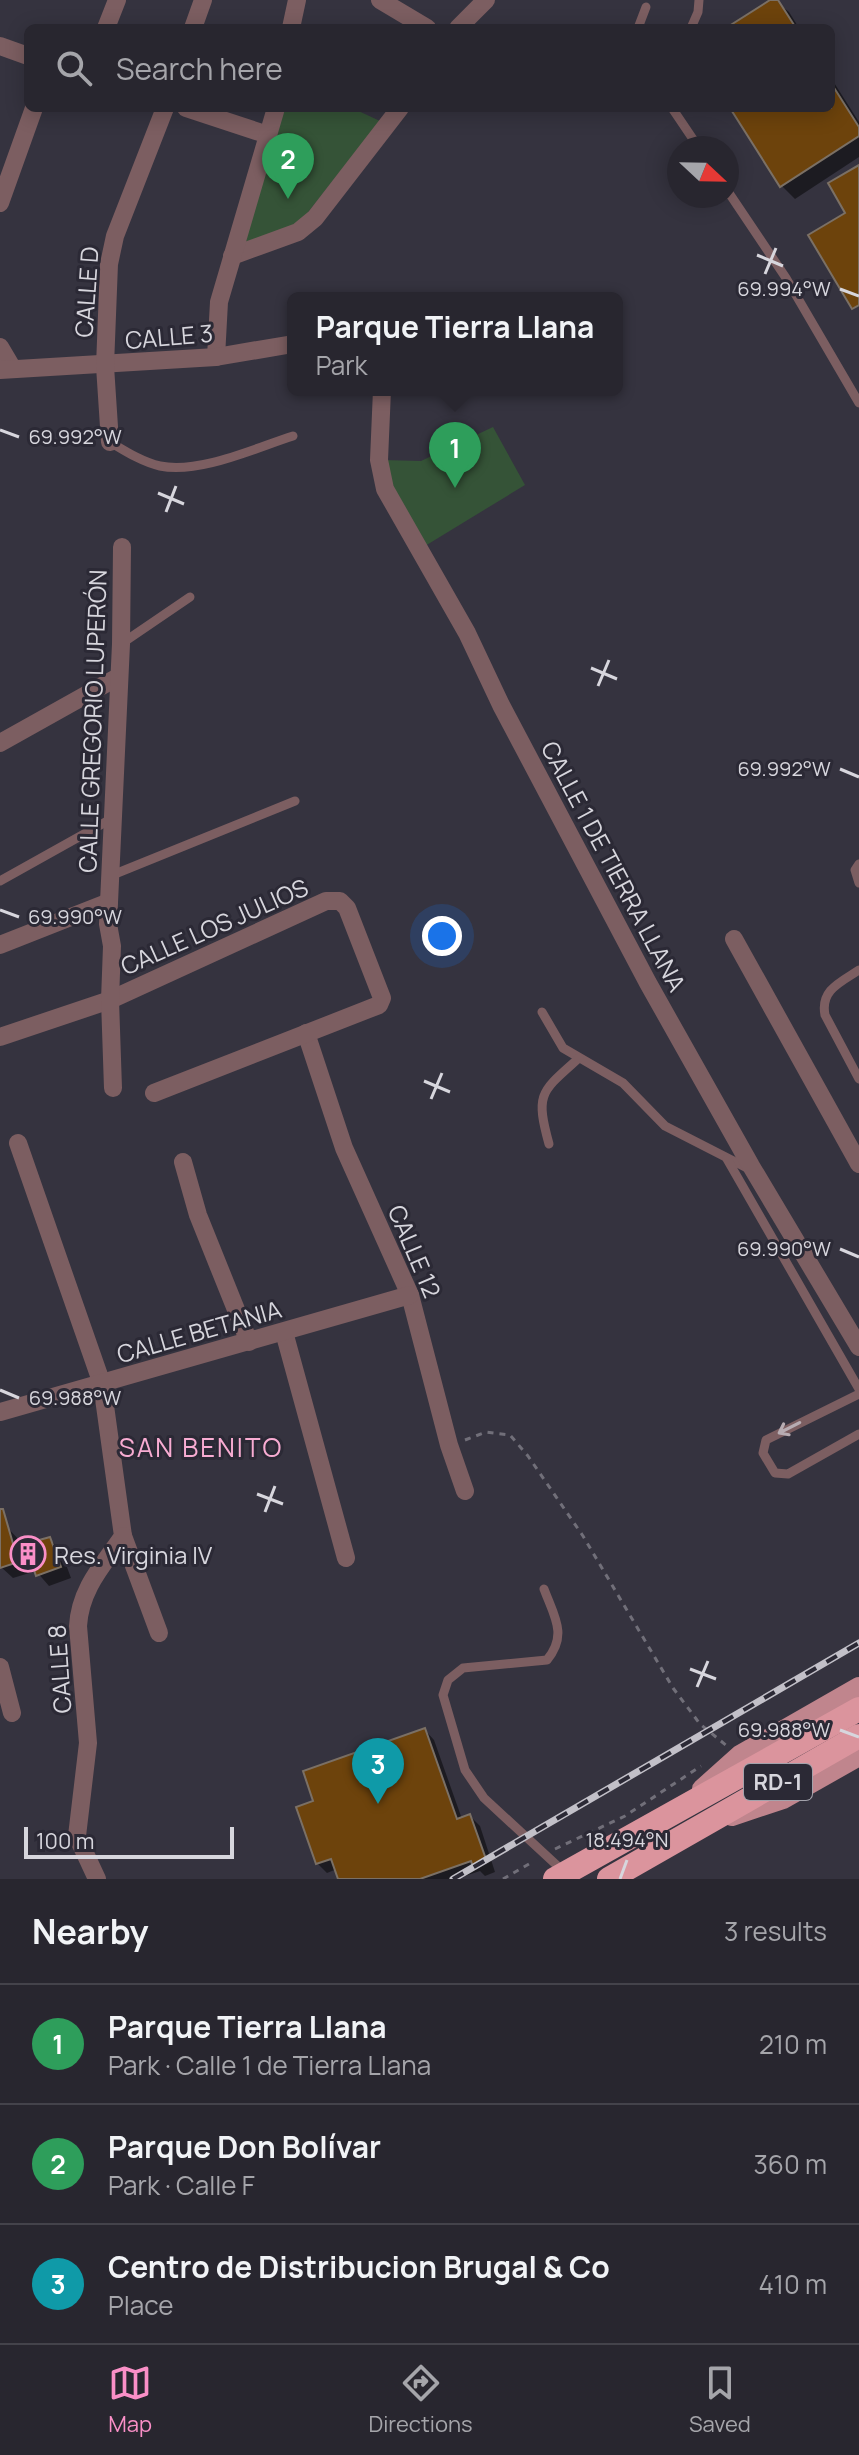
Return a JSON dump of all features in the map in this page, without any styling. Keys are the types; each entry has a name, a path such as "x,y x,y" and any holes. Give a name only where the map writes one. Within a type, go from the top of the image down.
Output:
{"highway":[{"name":"RD-1","path":"560,1876 859,1709"},
{"name":"RD-1","path":"609,1879 859,1736"}],"main road":[{"path":"679,1810 740,1755 859,1687"},
{"path":"698,1827 783,1799 859,1756"}],"street":[{"path":"108,24 117,0"},
{"path":"194,24 203,0"},
{"path":"292,24 297,0"},
{"path":"380,0 420,24"},
{"path":"462,24 486,0"},
{"path":"0,46 24,55"},
{"path":"0,203 33,112"},
{"name":"CALLE D","path":"110,442 105,366 109,264 115,236 163,112"},
{"path":"198,112 268,135"},
{"path":"216,357 219,302 275,112"},
{"path":"232,256 298,232 315,218 397,112"},
{"name":"CALLE 3","path":"6,369 105,366 216,357 287,345"},
{"path":"0,347 6,369"},
{"name":"CALLE 1 DE TIERRA LLANA","path":"382,396 379,460 385,489 467,633 501,705 648,983 754,1171 859,1347"},
{"name":"CALLE GREGORIO LUPERÓN","path":"113,1088 112,968 108,924 121,644 122,547"},
{"path":"0,743 118,677"},
{"name":"CALLE LOS JULIOS","path":"0,1037 110,1000 326,901 340,901 347,908 382,998 379,1005 154,1093"},
{"path":"0,945 109,902"},
{"path":"734,939 859,1164"},
{"name":"CALLE 12","path":"306,1033 344,1148 410,1295 449,1445 465,1491"},
{"path":"18,1143 102,1384 123,1536 159,1633"},
{"path":"183,1162 198,1215 249,1342"},
{"name":"CALLE BETANIA","path":"0,1412 410,1295"},
{"path":"284,1332 346,1558"},
{"name":"CALLE 8","path":"97,1879 77,1836 88,1743 79,1609 83,1594 123,1536"},
{"path":"0,1667 12,1713"}],"lane":[{"path":"693,24 699,0"},
{"path":"640,24 646,7"},
{"path":"675,112 691,136"},
{"path":"739,208 786,278 859,403"},
{"path":"110,442 159,465 179,467 201,465 293,436"},
{"path":"121,644 190,597"},
{"path":"110,876 295,801"},
{"path":"0,881 111,819"},
{"path":"859,864 855,870 859,883"},
{"path":"859,970 830,990 823,1007 859,1079"},
{"path":"542,1012 563,1048 623,1083 665,1126 754,1171"},
{"path":"549,1144 540,1108 543,1097 548,1086 579,1058"},
{"path":"727,1158 859,1391 766,1440 763,1453 775,1473 788,1474 859,1434"},
{"path":"544,1589 559,1629 557,1648 547,1660 463,1668 448,1680 443,1695 465,1770 471,1780 484,1798 545,1854 560,1876"}],"path":[{"path":"449,1445 486,1432 510,1435 583,1536 673,1688 700,1724 729,1747 717,1755"},
{"path":"503,1879 545,1854 625,1816 705,1762"}],"green space":[{"path":"282,112 361,112 380,121 298,225 245,244 243,238"},
{"path":"493,427 525,485 425,546 390,491 382,460 421,461"}],"building":[{"path":"770,0 778,0 793,24 732,24"},
{"path":"835,89 859,127 859,136 780,187 733,112 835,112"},
{"path":"859,165 859,305 852,309 808,235 845,213 828,183"},
{"name":"Res. Virginia IV","path":"0,1509 3,1509 14,1547 50,1537 61,1567 36,1576 30,1558 0,1568"},
{"path":"425,1728 457,1819 470,1814 487,1862 473,1867 471,1861 420,1879 338,1879 331,1859 316,1864 296,1807 313,1801 303,1771"}],"railway":[{"path":"453,1879 859,1643"}],"place":[{"name":"Parque Don Bolívar","path":"288,199"},
{"name":"Parque Tierra Llana","path":"455,488"},
{"name":"Res. Virginia IV","path":"28,1554"},
{"name":"Centro de Distribucion Brugal & Co","path":"378,1804"}],"district":[{"name":"SAN BENITO","path":"201,1447"}]}
